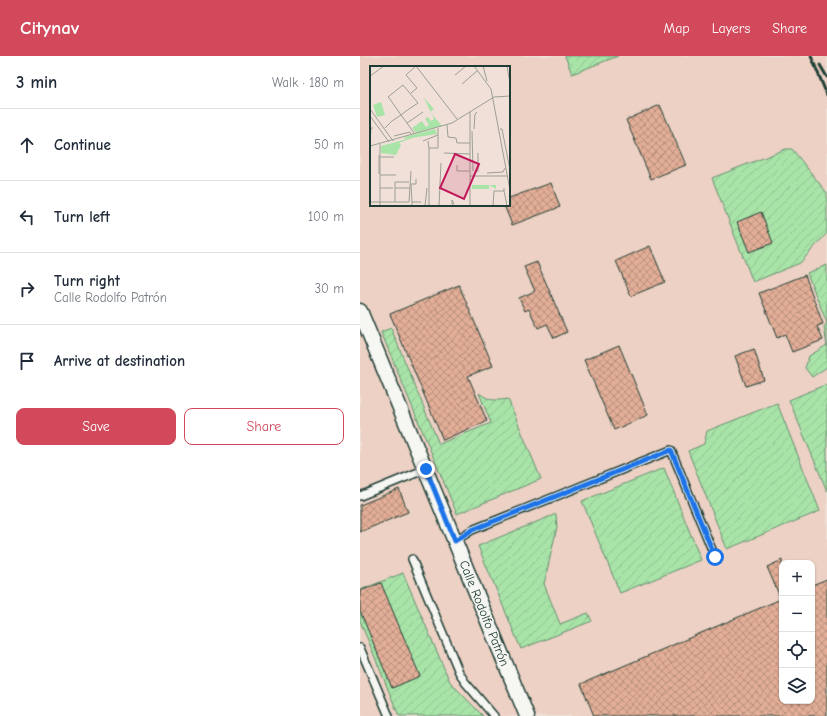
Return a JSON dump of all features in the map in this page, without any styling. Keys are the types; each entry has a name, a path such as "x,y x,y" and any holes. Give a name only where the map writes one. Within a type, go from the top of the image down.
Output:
{"street":[{"name":"Calle Rodolfo Patrón","path":"360,311 527,716"}],"lane":[{"path":"455,541 472,530 671,450 715,557"},
{"path":"360,496 426,469"},
{"path":"412,559 459,672 465,682 494,716"},
{"path":"360,648 389,716"}],"shaded area":[{"path":"360,56 827,56 827,716 360,716"}],"green space":[{"path":"565,56 618,56 572,74"},
{"path":"786,149 792,149 827,193 827,233 800,263 753,282 712,178"},
{"path":"827,265 827,323 807,273"},
{"path":"827,323 827,345 824,327"},
{"path":"391,328 439,444 491,423 479,393 492,400 508,399 541,479 457,514 381,332"},
{"path":"827,345 827,367 812,377 805,368 809,356"},
{"path":"827,384 827,491 789,400"},
{"path":"777,403 820,511 727,549 688,451 704,444 707,431"},
{"path":"664,468 701,560 620,593 582,501"},
{"path":"556,514 557,527 544,584 560,624 588,613 592,621 521,649 478,546"},
{"path":"403,573 450,682 483,716 399,716 360,621 360,590"}],"building":[{"path":"660,105 686,165 651,179 626,120"},
{"path":"551,183 560,207 512,225 504,206 510,206 510,198"},
{"path":"761,212 773,243 749,252 737,222"},
{"path":"650,246 665,282 631,296 616,261"},
{"path":"537,262 567,332 554,338 547,324 538,328 529,309 525,311 519,298 535,291 524,267"},
{"path":"805,275 823,324 817,326 823,340 792,352 785,334 777,338 759,293"},
{"path":"459,285 493,366 468,376 487,421 443,440 390,314"},
{"path":"619,345 648,415 614,430 584,360"},
{"path":"754,349 764,380 746,386 735,356"},
{"path":"399,489 408,512 360,532 360,505"},
{"path":"779,561 779,594 767,567"},
{"path":"827,579 827,716 594,716 581,684 779,600 779,704 815,704 815,584"},
{"path":"381,583 420,676 392,688 360,611 360,591"}],"railway":[{"path":"811,56 827,95"},
{"path":"820,65 827,77"}],"route":[{"path":"426,469 455,541 472,530 671,450 715,557"}]}
